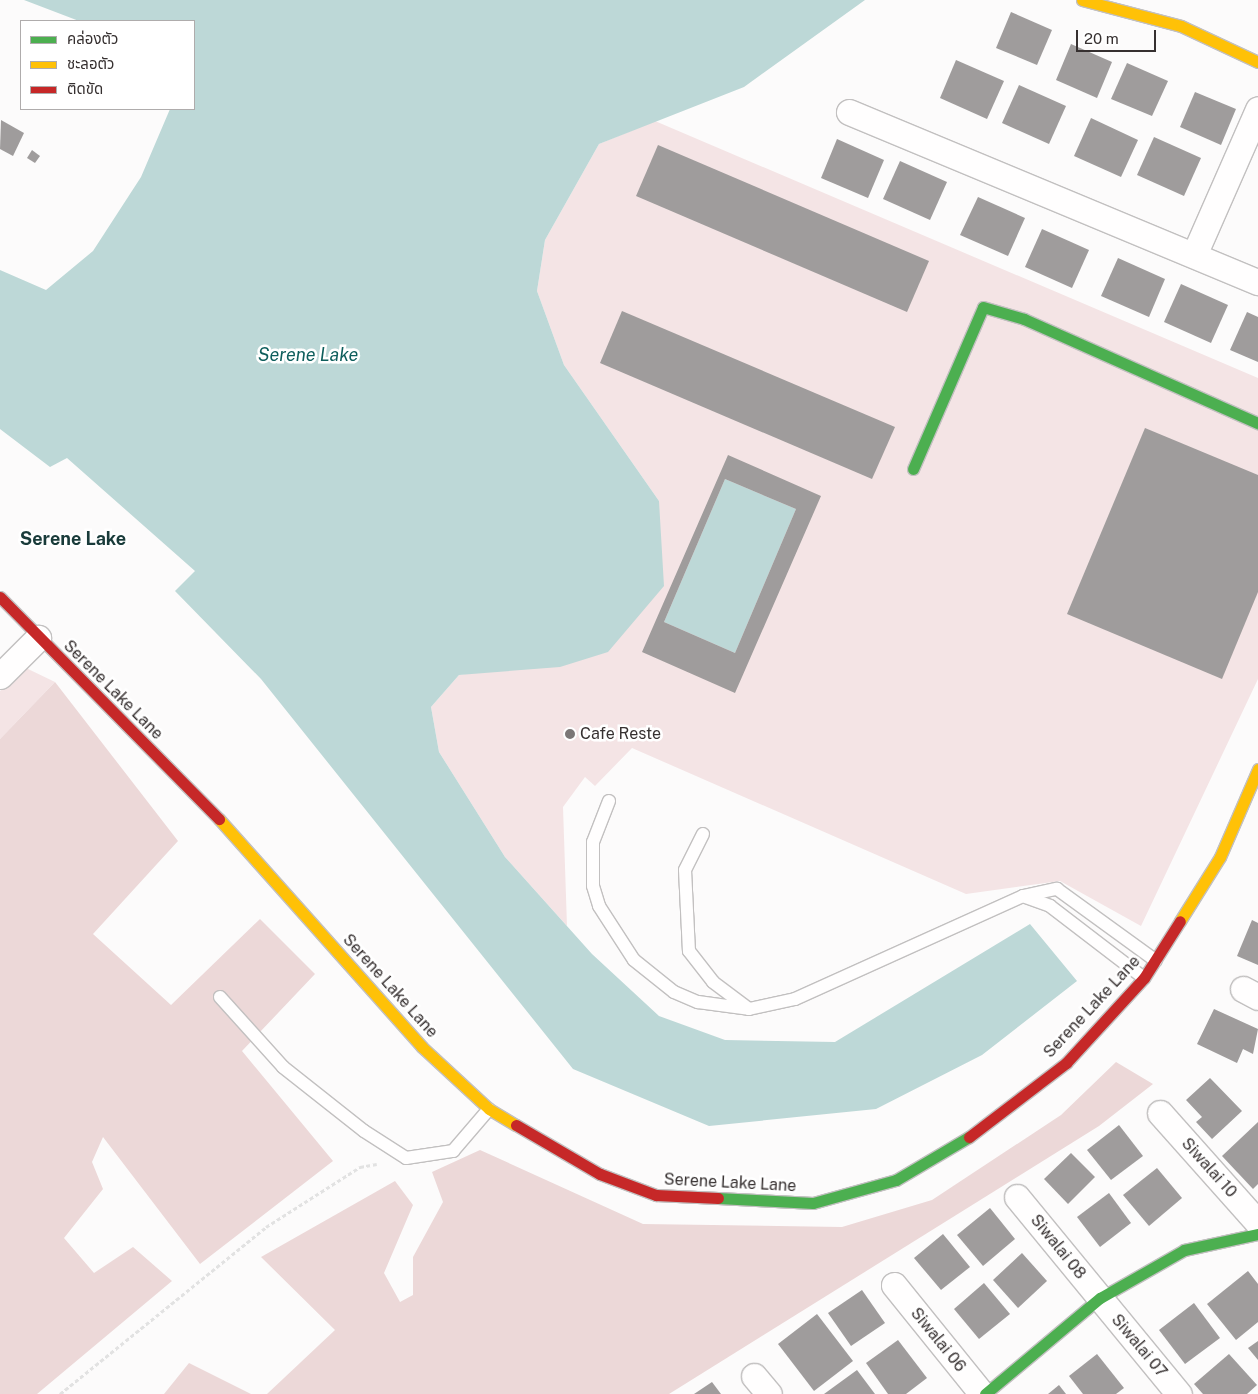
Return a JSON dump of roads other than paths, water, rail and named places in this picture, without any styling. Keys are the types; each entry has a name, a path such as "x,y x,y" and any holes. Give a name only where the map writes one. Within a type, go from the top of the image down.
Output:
{"street":[{"path":"1082,0 1181,26 1258,62"},
{"path":"1194,255 1258,109"},
{"path":"849,112 1258,282"},
{"path":"913,469 983,307 1024,319 1258,423"},
{"name":"Serene Lake Lane","path":"1,599 243,843 422,1047 489,1109 600,1174 656,1195 813,1203 896,1180 986,1127 1066,1063 1144,978 1220,857 1258,769"},
{"path":"0,676 38,638"},
{"name":"Siwalai 10","path":"1160,1112 1258,1223"},
{"name":"Siwalai 08","path":"1017,1197 1100,1298"},
{"path":"983,1394 1100,1298 1184,1250 1258,1234"},
{"name":"Siwalai 06","path":"894,1285 983,1394"},
{"name":"Siwalai 07","path":"1100,1298 1179,1394"}],"lane":[{"path":"609,801 593,842 593,886 620,944 653,978 674,992 723,1008 749,1009 795,999 1023,896 1057,889 1156,961"},
{"path":"703,834 685,870 690,951 712,982 749,1009"},
{"path":"1023,896 1050,906 1144,978"},
{"path":"220,997 283,1067 364,1131 406,1158 453,1151 489,1109"}],"water":[{"name":"Serene Lake","path":"24,0 865,0 744,87 599,144 545,240 537,291 564,365 659,501 664,586 608,652 560,667 459,675 431,707 439,752 505,857 592,954 659,1016 725,1040 835,1042 1030,924 1077,981 982,1055 876,1109 709,1126 573,1069 261,679 175,591 195,571 67,458 50,467 0,429 0,270 46,290 93,251 141,177 170,110 195,110 195,20 76,20"},
{"path":"725,479 796,509 735,653 664,622"}],"place":[{"name":"Cafe Reste","path":"570,734"}],"district":[{"name":"Serene Lake","path":"73,539"}]}
